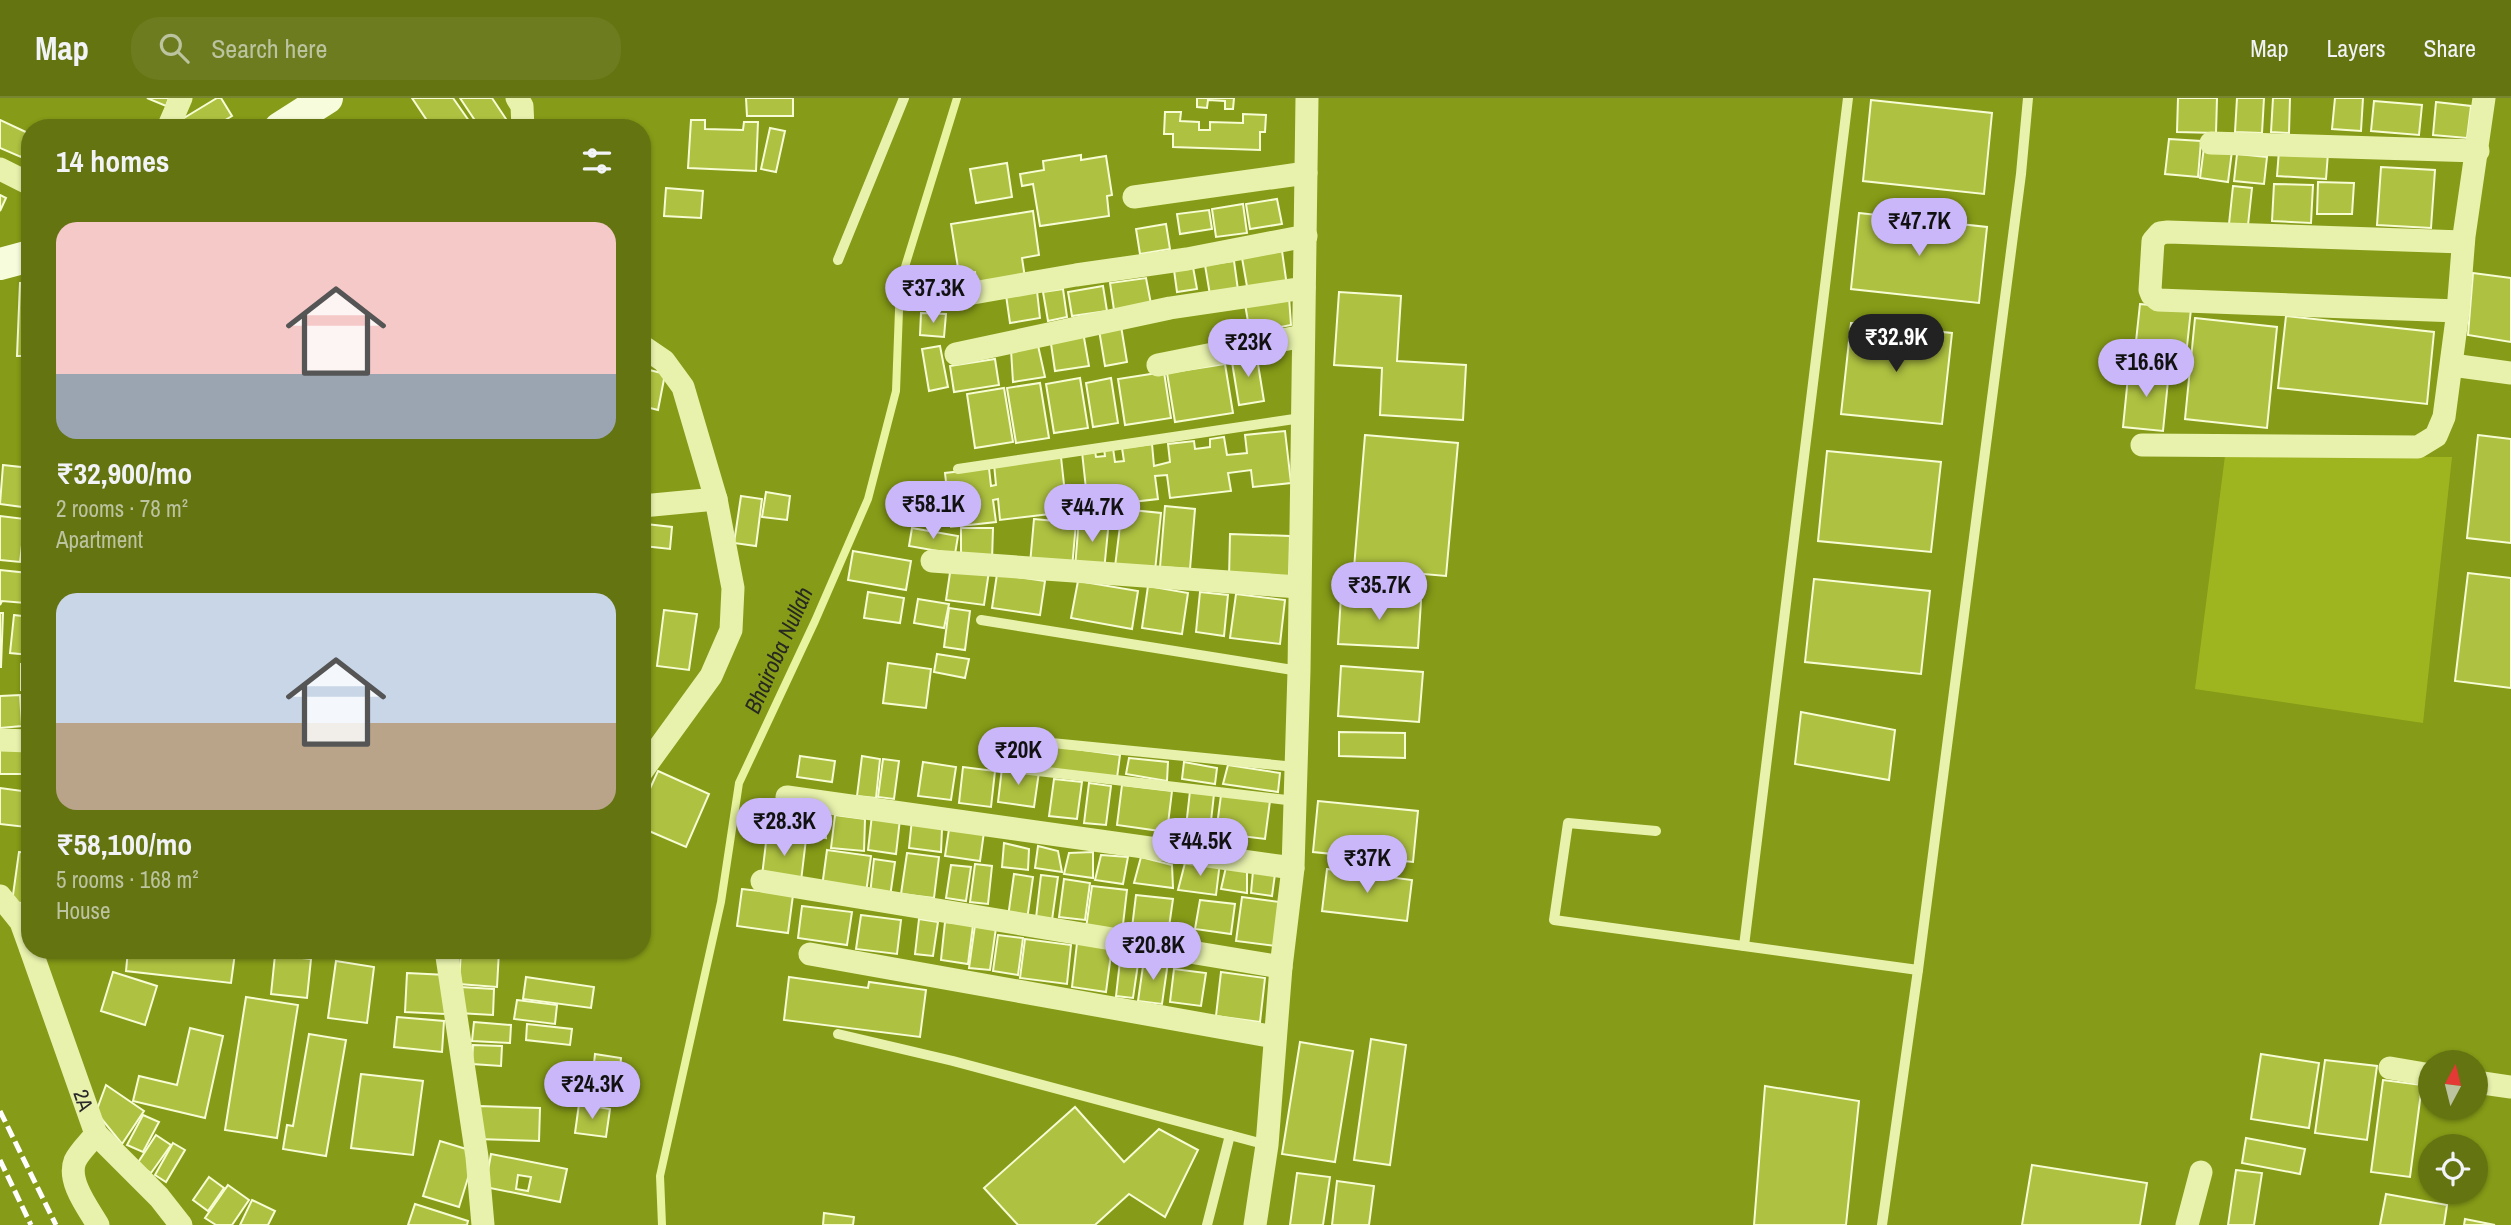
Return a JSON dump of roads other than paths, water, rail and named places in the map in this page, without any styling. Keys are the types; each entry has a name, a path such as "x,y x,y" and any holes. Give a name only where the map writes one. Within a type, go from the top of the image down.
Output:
{"main road":[{"path":"294,119 327,98"},
{"path":"0,264 21,258"}],"street":[{"path":"172,119 181,98"},
{"path":"517,98 522,106 523,119"},
{"path":"1255,1225 1267,1144 1280,967 1293,868 1299,671 1307,98"},
{"path":"2142,445 2418,447 2437,436 2444,417 2452,365 2463,242 2484,98"},
{"path":"2211,143 2477,151"},
{"path":"0,169 21,180"},
{"path":"1134,197 1306,173"},
{"path":"2458,311 2158,300 2151,290 2153,241 2160,233 2168,232 2463,242"},
{"path":"956,296 1187,259 1306,236"},
{"path":"956,354 1170,308 1304,288"},
{"path":"1158,365 1303,336"},
{"path":"651,352 664,361 683,387 716,499 733,588 731,630 711,677 651,759"},
{"path":"2452,365 2511,373"},
{"path":"651,505 716,499"},
{"path":"932,561 1299,587"},
{"path":"0,740 21,741"},
{"path":"787,797 1293,868"},
{"path":"762,881 1280,967"},
{"name":"2A","path":"0,896 21,918"},
{"path":"810,954 1275,1037"},
{"name":"2A","path":"34,959 96,1133 159,1197 181,1225"},
{"path":"447,959 477,1157 482,1225"},
{"path":"2390,1069 2418,1073"},
{"path":"2488,1084 2511,1087"},
{"path":"96,1133 75,1161 73,1174 79,1192 98,1225"},
{"path":"2187,1225 2201,1172"}],"lane":[{"path":"838,260 904,98"},
{"path":"1744,946 1848,98"},
{"path":"1882,1225 1918,970 2021,174 2028,98"},
{"path":"958,469 1301,418"},
{"path":"981,620 1299,671"},
{"path":"990,737 1296,767"},
{"path":"996,766 1295,801"},
{"path":"1656,831 1568,823 1555,920 1918,970"},
{"path":"838,1034 953,1060 1267,1144"},
{"path":"1207,1225 1230,1135"}],"waterway":[{"name":"Bhairoba Nullah","path":"662,1225 660,1176 721,902 739,783 815,621 868,499 896,391 900,283 957,98"}],"railway":[{"path":"0,1111 56,1225"},
{"path":"0,1160 31,1225"}]}
